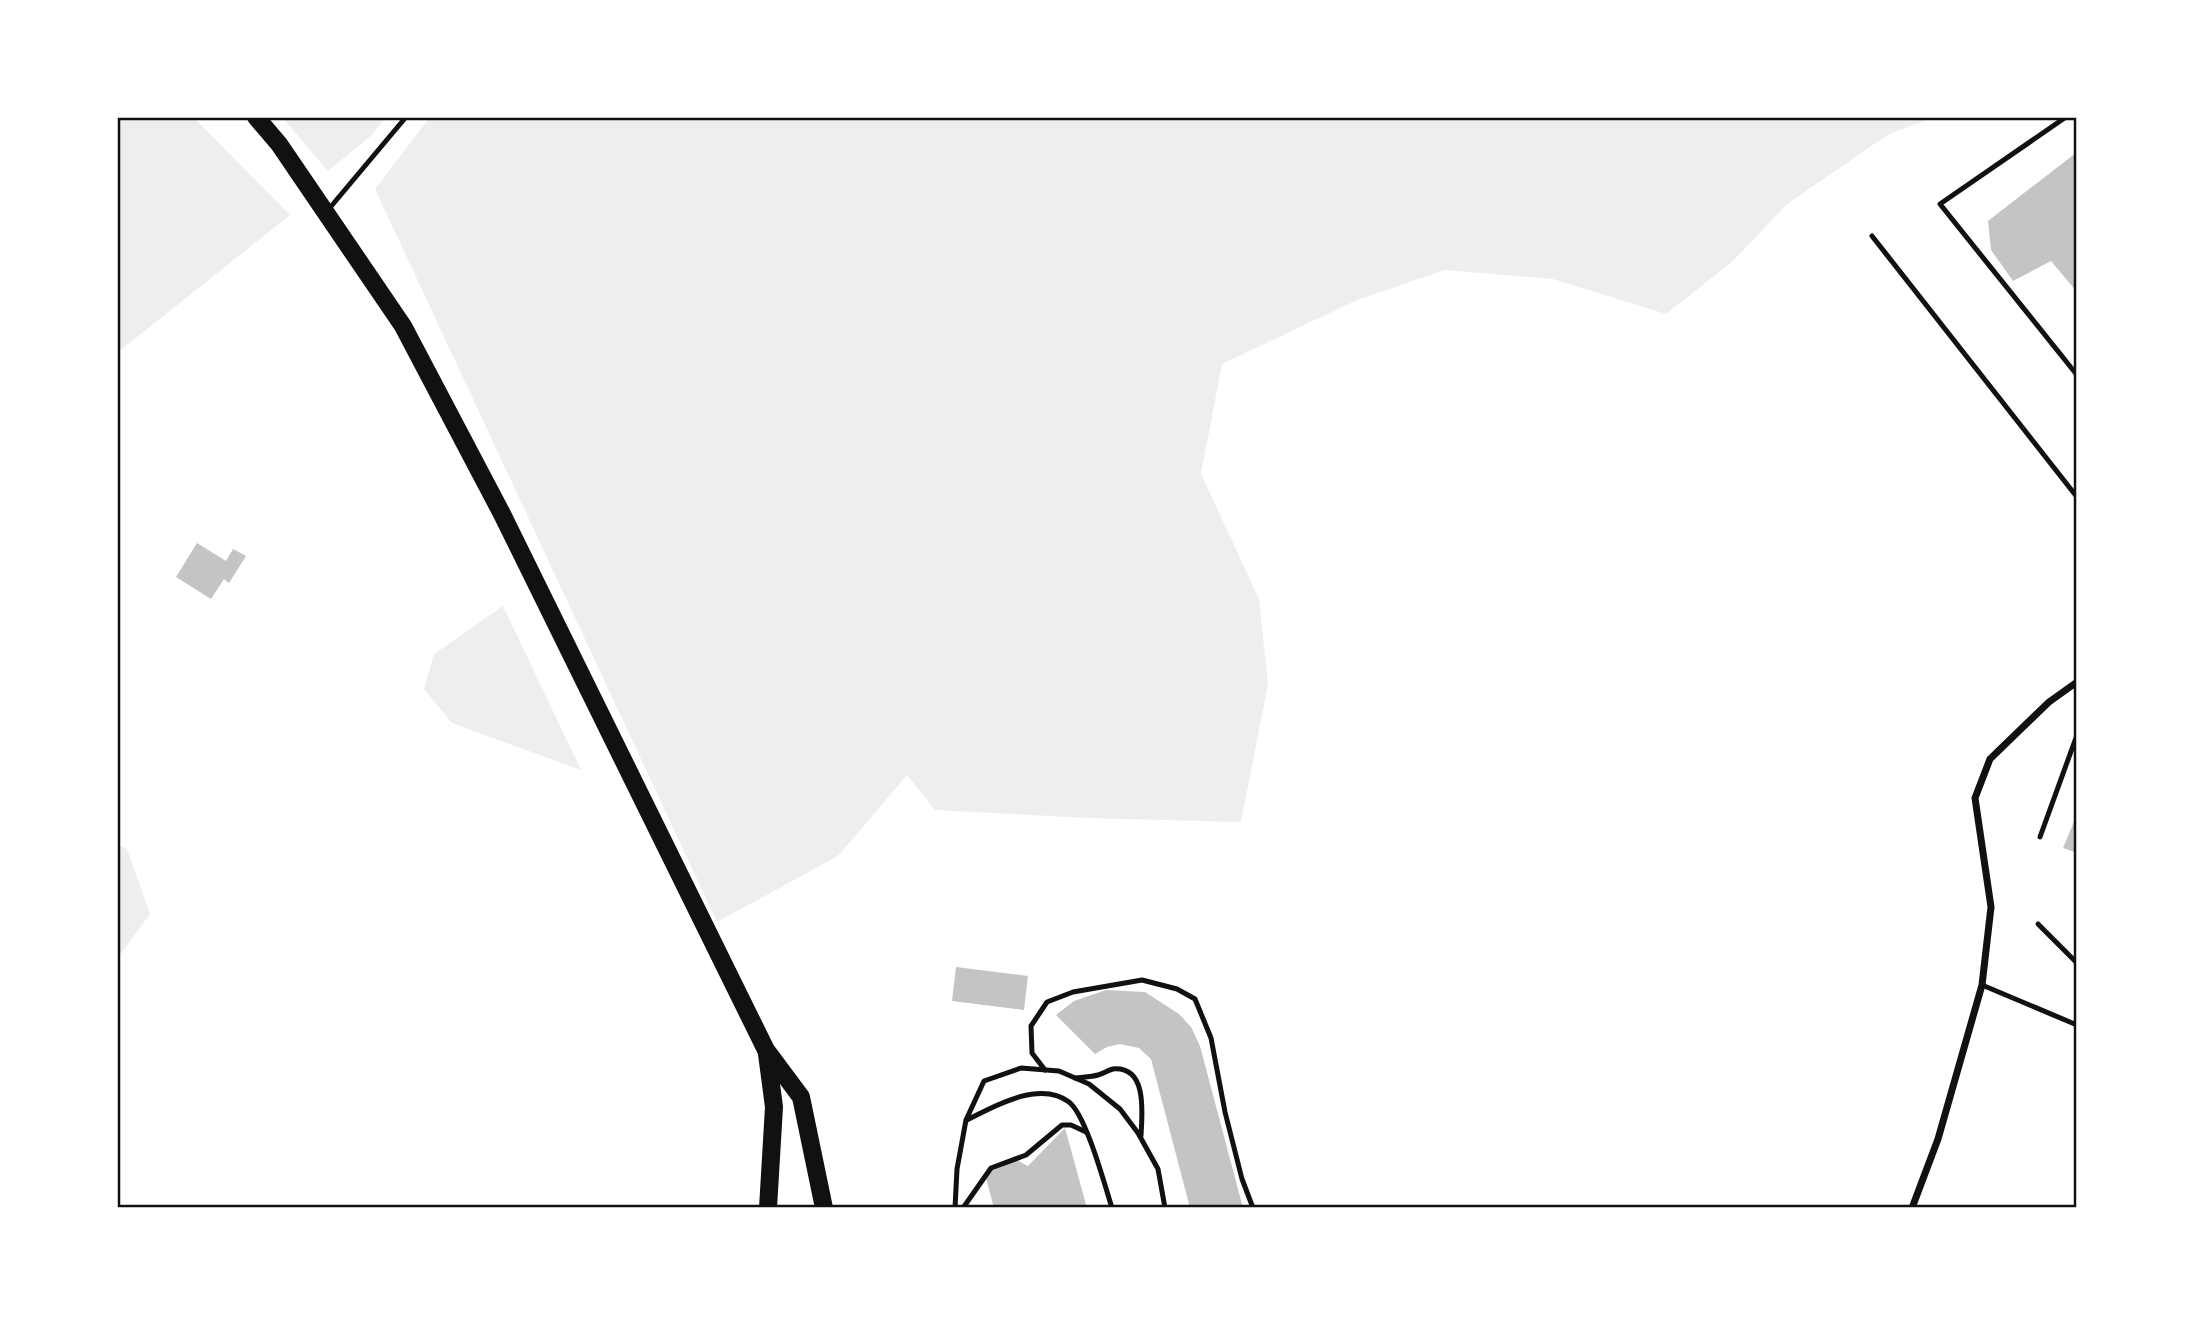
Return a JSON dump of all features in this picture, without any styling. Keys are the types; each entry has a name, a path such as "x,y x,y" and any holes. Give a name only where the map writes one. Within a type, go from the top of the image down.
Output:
{"main road":[{"path":"256,117 279,144 402,326 502,514 766,1050 801,1097 824,1208"},
{"path":"766,1050 775,1107 768,1208"}],"street":[{"path":"1912,1208 1938,1139 1982,985 1991,907 1975,799 1990,759 2049,702 2077,682"}],"lane":[{"path":"326,213 406,117"},
{"path":"2066,117 1940,204 2077,375"},
{"path":"1872,236 2077,497"},
{"path":"2040,837 2077,735"},
{"path":"2038,924 2077,963"},
{"path":"1045,1070 1032,1053 1031,1026 1047,1002 1073,992 1142,980 1177,989 1195,999 1211,1038 1225,1112 1242,1179 1254,1208"},
{"path":"1982,985 2077,1026"},
{"path":"956,1208 957,1169 966,1120 984,1081 1021,1068 1059,1071 1089,1084 1119,1109 1158,1169 1165,1208"},
{"path":"1075,1078 1097,1076 1112,1069 1128,1071 1138,1081 1141,1096 1141,1139"},
{"path":"966,1120 996,1104 1033,1094 1048,1094 1069,1102 1082,1119 1112,1208"},
{"path":"963,1208 991,1168 1026,1155 1062,1125 1071,1125 1086,1132"}],"shaded area":[{"path":"117,117 193,117 290,215 117,353"},
{"path":"282,117 386,117 373,134 328,171"},
{"path":"430,117 1935,117 1889,134 1787,204 1733,261 1666,314 1553,279 1445,270 1357,300 1222,364 1201,474 1259,599 1268,684 1241,822 935,810 907,775 838,856 717,922 375,189"},
{"path":"503,606 581,770 452,723 424,689 434,654"},
{"path":"117,844 127,849 150,914 117,959"}],"building":[{"path":"2077,152 2077,292 2051,261 2013,281 1991,250 1988,221"},
{"path":"197,543 226,561 233,549 246,556 229,583 224,579 211,599 176,577"},
{"path":"2077,814 2077,853 2063,848"},
{"path":"956,967 1028,976 1024,1010 952,1001"},
{"path":"1106,990 1145,992 1179,1014 1191,1027 1200,1046 1243,1208 1190,1208 1151,1059 1139,1048 1120,1044 1095,1054 1056,1015 1074,1001"},
{"path":"1065,1128 1087,1208 994,1208 986,1178 992,1167 1017,1160 1028,1166"}]}
